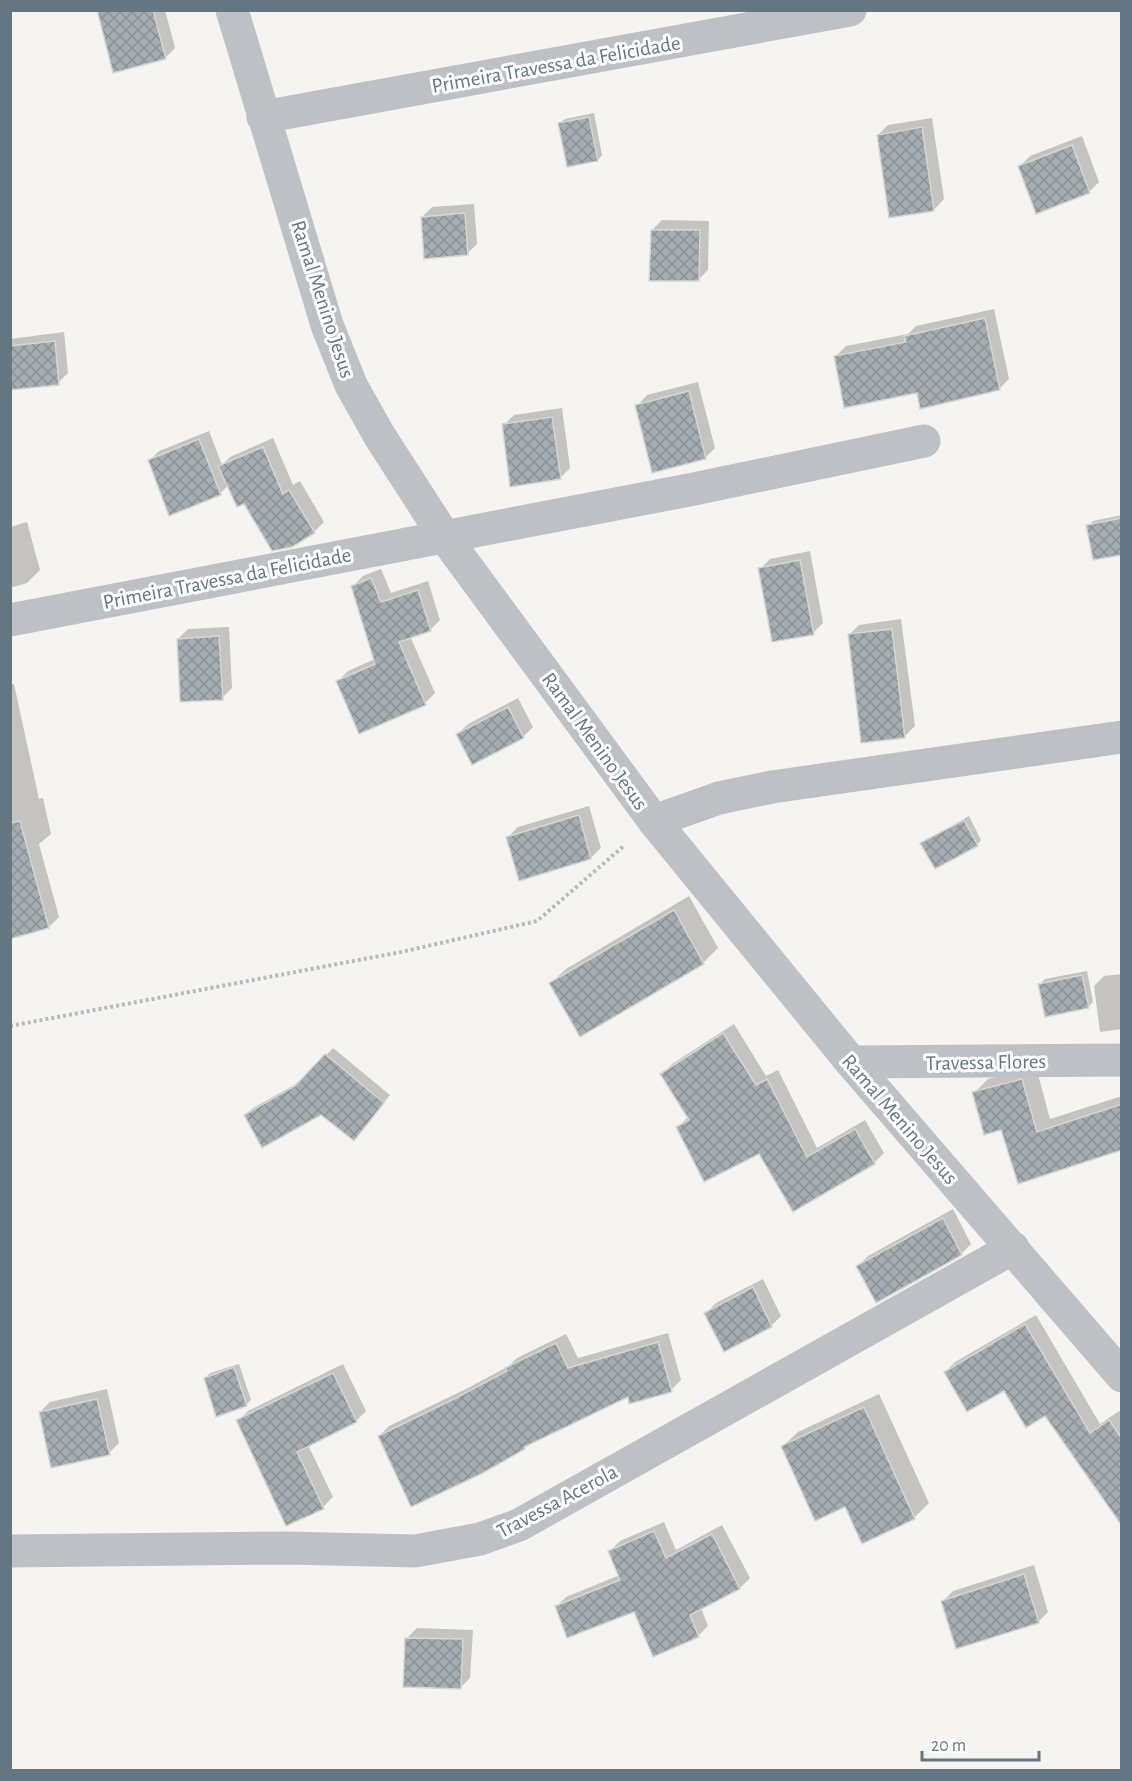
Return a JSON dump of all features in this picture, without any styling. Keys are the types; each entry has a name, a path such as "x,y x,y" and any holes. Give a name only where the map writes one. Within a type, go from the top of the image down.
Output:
{"street":[{"name":"Ramal Menino Jesus","path":"232,10 262,117 296,214 327,325 351,385 379,435 444,536 654,821 851,1062 1122,1376"},
{"name":"Primeira Travessa da Felicidade","path":"262,117 850,10"},
{"name":"Primeira Travessa da Felicidade","path":"10,620 924,441"},
{"path":"654,821 719,798 772,788 1122,737"},
{"name":"Travessa Flores","path":"851,1062 1122,1060"},
{"name":"Travessa Acerola","path":"10,1551 287,1548 415,1551 480,1539 519,1525 1013,1248"}],"path":[{"path":"10,1026 401,952 537,921 654,821"}],"building":[{"path":"97,10 153,10 166,59 113,73"},
{"path":"589,117 598,161 567,167 558,123"},
{"path":"922,127 934,211 889,218 877,135"},
{"path":"1072,145 1090,193 1036,214 1018,166"},
{"path":"465,213 468,255 424,259 421,217"},
{"path":"651,230 700,230 699,281 649,281"},
{"path":"985,318 1000,390 920,409 917,393 844,408 834,356 906,342 904,336"},
{"path":"55,341 59,385 10,390 10,346"},
{"path":"689,391 706,459 652,473 635,405"},
{"path":"552,417 561,479 510,487 502,424"},
{"path":"199,439 221,495 169,516 148,460"},
{"path":"263,447 283,494 289,490 315,533 292,547 272,551 244,504 237,507 218,466"},
{"path":"1122,518 1122,555 1093,560 1086,525"},
{"path":"800,560 814,635 772,642 758,568"},
{"path":"371,578 381,602 418,590 431,631 399,642 426,705 359,734 336,681 375,664 351,586"},
{"path":"892,629 905,738 861,743 848,634"},
{"path":"219,636 223,700 180,702 177,639"},
{"path":"508,707 524,738 472,765 456,734"},
{"path":"579,815 591,859 519,881 506,837"},
{"path":"964,820 978,846 935,869 920,843"},
{"path":"20,821 49,928 10,939 10,823"},
{"path":"674,910 704,964 580,1037 549,983"},
{"path":"1082,975 1089,1008 1045,1017 1038,984"},
{"path":"723,1033 756,1085 767,1079 807,1157 855,1129 875,1164 793,1212 759,1154 704,1182 676,1127 689,1120 660,1074"},
{"path":"325,1054 384,1103 354,1141 321,1115 262,1148 244,1115 295,1086"},
{"path":"1022,1079 1037,1132 1122,1104 1122,1150 1018,1184 1001,1130 984,1135 972,1092"},
{"path":"943,1218 962,1255 876,1303 856,1266"},
{"path":"753,1287 772,1327 724,1352 704,1313"},
{"path":"1025,1324 1090,1433 1109,1420 1122,1439 1122,1526 1045,1416 1026,1428 1004,1391 967,1412 944,1372"},
{"path":"658,1342 672,1392 629,1404 628,1397 524,1447 525,1449 481,1474 411,1507 378,1436 454,1399 507,1371 505,1368 556,1343 568,1368"},
{"path":"234,1367 247,1406 216,1417 204,1378"},
{"path":"333,1373 357,1422 297,1452 324,1509 286,1526 236,1420"},
{"path":"97,1399 110,1455 51,1468 39,1412"},
{"path":"864,1407 915,1519 862,1544 845,1507 815,1521 781,1446"},
{"path":"654,1531 666,1558 712,1534 740,1589 690,1615 699,1637 653,1657 634,1612 567,1638 555,1606 620,1580 608,1551"},
{"path":"1024,1574 1039,1623 956,1649 941,1601"},
{"path":"405,1638 463,1639 461,1689 403,1687"}]}
